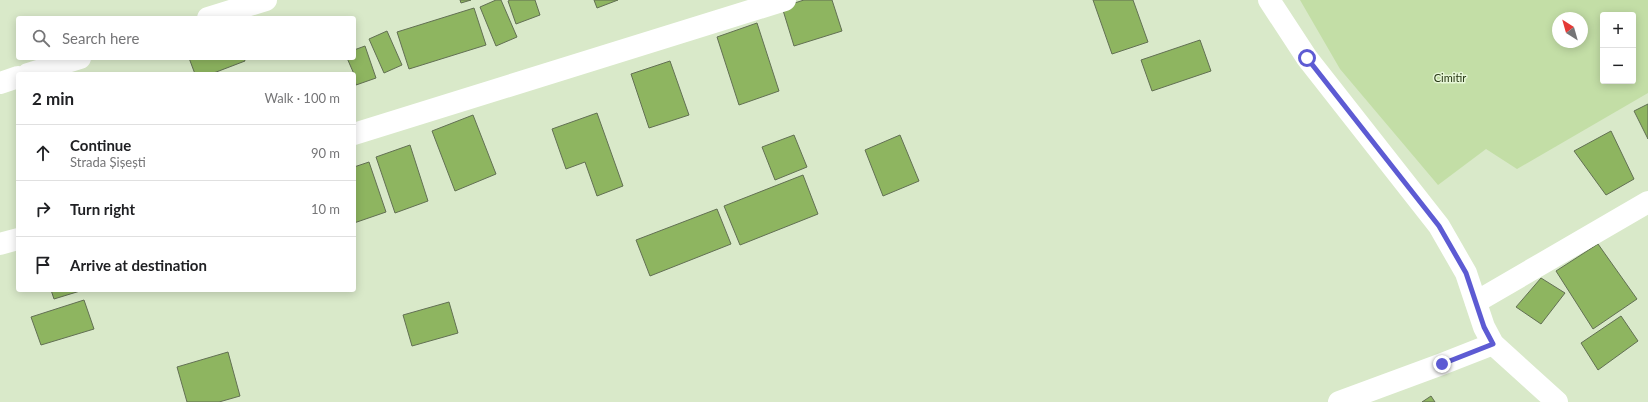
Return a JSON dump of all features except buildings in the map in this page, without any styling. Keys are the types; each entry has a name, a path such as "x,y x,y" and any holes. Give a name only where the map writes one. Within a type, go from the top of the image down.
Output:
{"street":[{"path":"214,16 266,0"},
{"path":"356,133 785,0"},
{"path":"1269,0 1307,58 1439,226 1466,273 1484,327 1493,344 1557,402"},
{"path":"34,72 74,60"},
{"path":"0,83 16,78"},
{"path":"1476,302 1648,202"},
{"path":"0,244 16,240"},
{"path":"1339,402 1493,344"}],"green space":[{"name":"Cimitir","path":"1300,0 1648,0 1648,93 1517,169 1486,149 1438,185 1340,69"}],"route":[{"path":"1307,58 1439,226 1458,256 1466,273 1484,327 1493,344 1442,364"}]}
